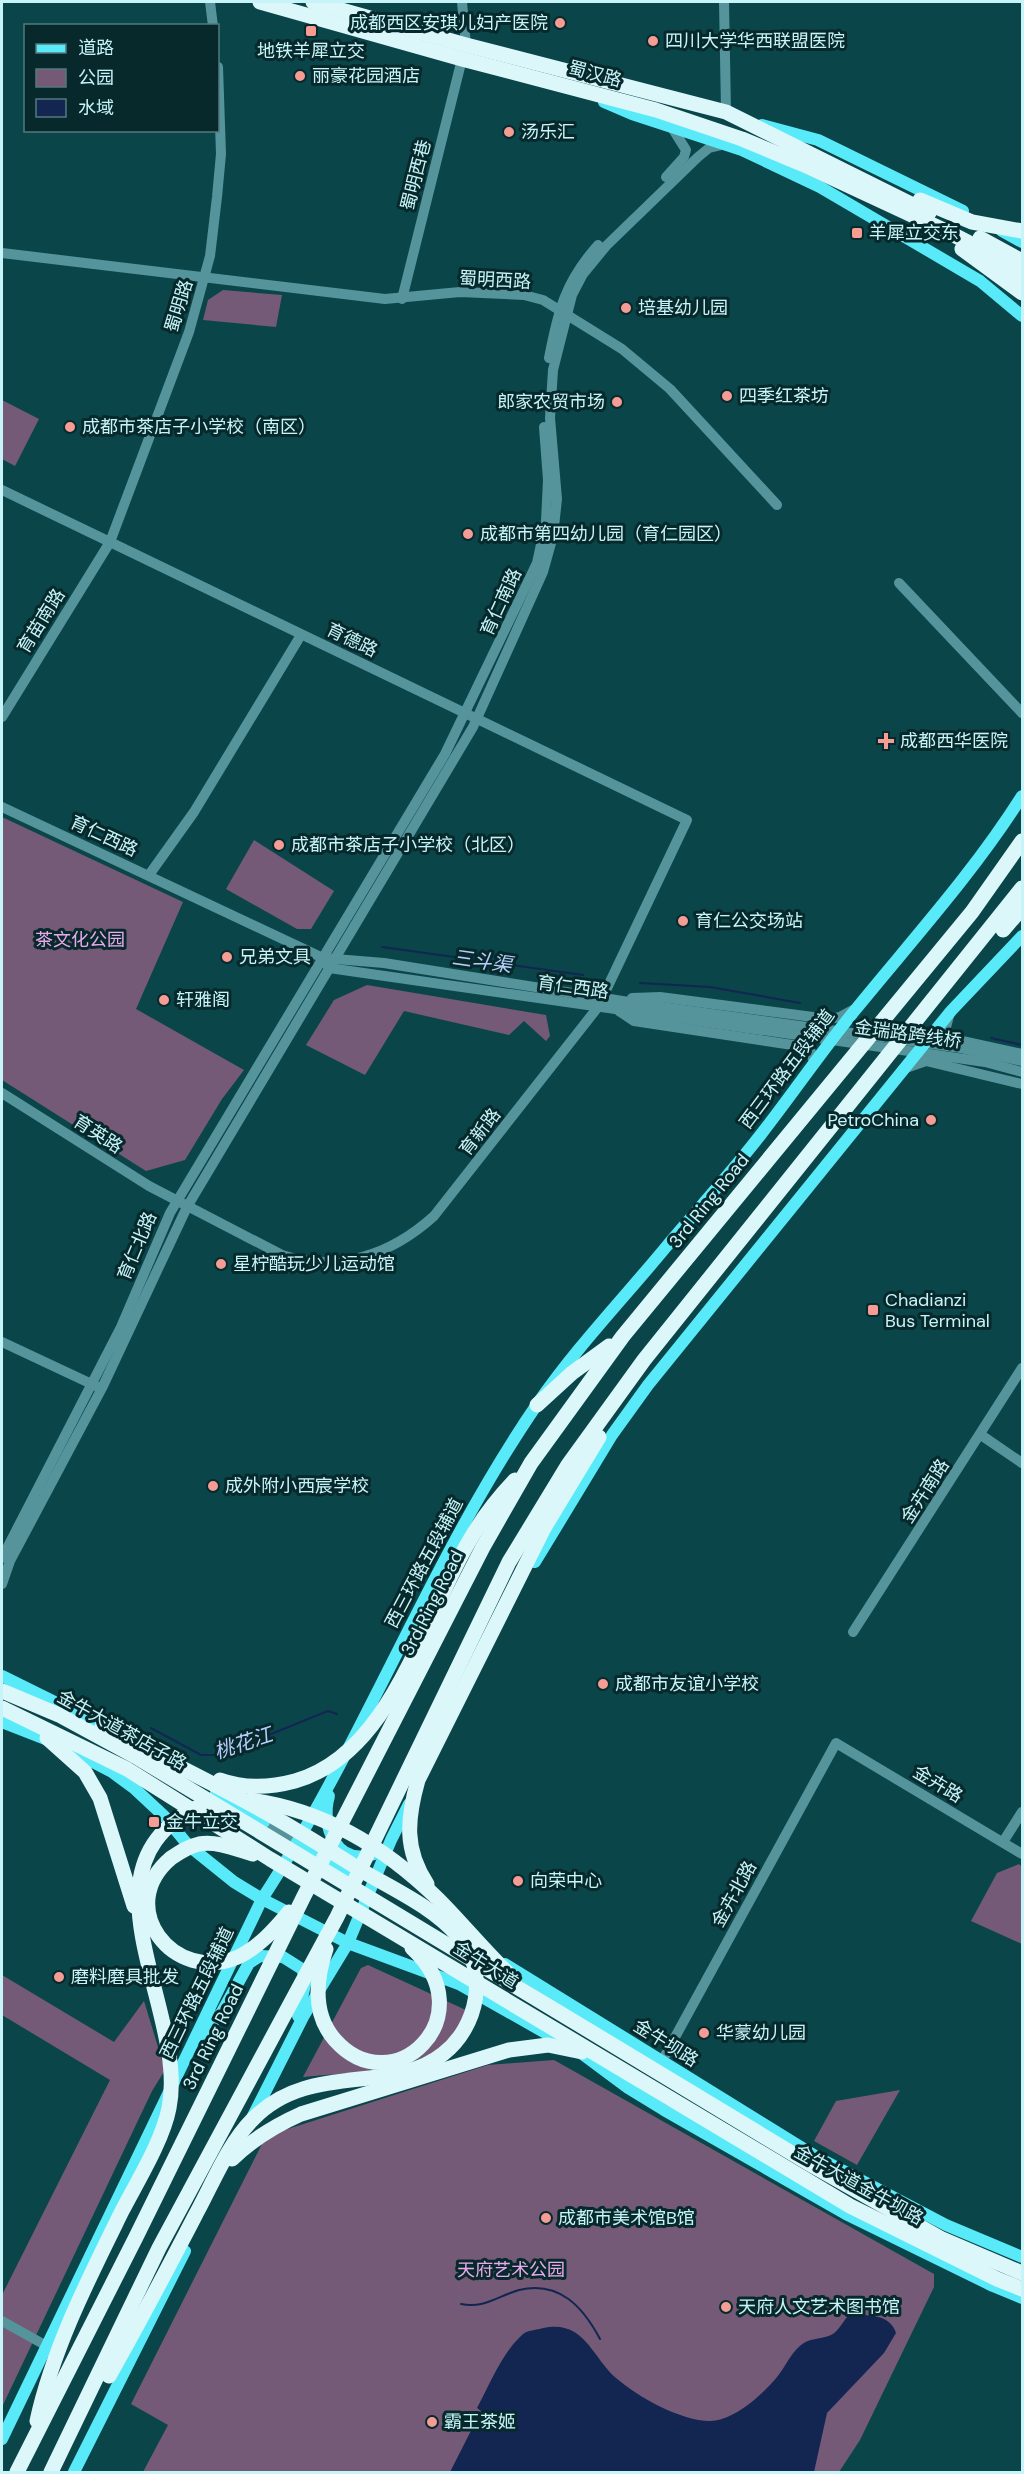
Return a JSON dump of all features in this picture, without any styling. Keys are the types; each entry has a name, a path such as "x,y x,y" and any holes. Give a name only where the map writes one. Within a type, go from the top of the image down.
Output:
{"highway":[{"name":"蜀汉路","path":"260,2 732,115 881,187 920,211"},
{"name":"蜀汉路","path":"313,2 573,88 656,110 742,139 920,211"},
{"path":"920,211 1023,231"},
{"path":"920,211 1023,261"},
{"path":"920,211 1023,277"},
{"path":"920,211 1023,293"},
{"name":"3rd Ring Road","path":"17,2472 304,1896 483,1547 531,1463 623,1336 972,912 1023,841"},
{"path":"51,2472 159,2248 337,1917 509,1562 568,1465 644,1360 1023,888"},
{"path":"970,956 1000,933 1023,908"},
{"path":"537,1405 572,1373 623,1336"},
{"path":"438,1899 418,1870 408,1834 410,1810 418,1780 544,1528 644,1360"},
{"path":"172,1764 236,1786 259,1787 311,1776 336,1762 362,1739 382,1713 470,1539 497,1498 531,1463"},
{"name":"金牛大道茶店子路","path":"2,1691 59,1715 138,1758 282,1846"},
{"name":"金牛大道茶店子路","path":"2,1708 127,1769 270,1859"},
{"path":"59,1715 98,1724 266,1812 435,1915 460,1938 472,1960 476,1981 472,2018 460,2037 442,2055 421,2066 398,2073 317,2084 291,2092 269,2105 252,2120 213,2182 143,2317 104,2384 83,2409"},
{"path":"24,1719 61,1748 85,1772 100,1798 141,1932 171,2074 170,2109 152,2152 112,2231 45,2382 32,2442"},
{"path":"141,1932 139,1889 142,1867 153,1844 179,1817 199,1806 222,1801 249,1800 280,1804 343,1827 393,1860 438,1899 492,1958 536,1999"},
{"path":"270,1859 222,1845 200,1844 181,1850 159,1872 148,1898 148,1916 155,1933 166,1946 180,1955 197,1962 216,1963 238,1957 254,1947 304,1896"},
{"name":"金牛大道","path":"282,1846 690,2091"},
{"name":"金牛大道","path":"270,1859 390,1928 681,2106"},
{"path":"337,1917 320,1974 317,1991 320,2013 329,2034 344,2050 365,2062 404,2058 420,2048 434,2030 440,2007 439,1992 432,1972 419,1955 390,1928"},
{"path":"213,2182 232,2158 253,2139 301,2114 529,2046 548,2045 600,2058"},
{"name":"金牛大道金牛坝路","path":"690,2091 942,2239 1023,2273"},
{"name":"金牛大道金牛坝路","path":"681,2106 834,2197 938,2250 1023,2289"}],"main road":[{"path":"573,88 632,114 727,144 820,187 980,281 1023,316"},
{"path":"732,115 818,140 1023,242"},
{"name":"西三环路五段辅道","path":"2,2439 45,2345 262,1899 298,1844 335,1778 457,1537 537,1405 566,1363 761,1134 856,1009 919,935 1004,826 1023,796"},
{"path":"74,2472 294,2035 348,1943 391,1840 514,1599 554,1527 612,1435 684,1339 951,1011 1023,936"},
{"path":"2,1676 109,1730 264,1822"},
{"path":"2,1722 58,1744 112,1772 135,1789 165,1817 188,1845 234,1882 262,1899 348,1943 459,1984 587,2056 628,2088 663,2110 846,2214 1023,2298"},
{"path":"335,1778 326,1805 325,1822 331,1839 342,1850 362,1857 373,1855 391,1840"},
{"name":"金牛坝路","path":"298,1844 372,1883 842,2170 946,2225 1023,2257"},
{"path":"192,2045 222,2012 249,1963 260,1956 283,1957 302,1969 306,1980 294,2035"},
{"path":"842,2170 861,2193"},
{"path":"834,2197 846,2214"},
{"path":"938,2250 952,2266"}],"street":[{"path":"210,2 213,24"},
{"name":"蜀明西巷","path":"402,299 464,52 462,2"},
{"path":"724,2 732,115"},
{"name":"蜀明路","path":"110,542 173,378 205,279 221,154 219,96"},
{"name":"育仁南路","path":"329,962 471,716 537,563 546,521 543,417 547,367 562,312 577,268 615,225 684,157 684,144 671,126"},
{"path":"562,312 583,274 625,225 709,148 727,144"},
{"name":"蜀明西路","path":"2,253 205,279 402,299 460,292 524,295 543,300 622,349 670,389 777,505"},
{"name":"育德路","path":"2,490 687,820"},
{"name":"育苗南路","path":"2,717 110,542"},
{"path":"899,583 1023,713"},
{"path":"148,875 194,812 301,635"},
{"name":"育仁西路","path":"2,807 329,962 753,1024"},
{"name":"育新路","path":"182,1204 282,1255 300,1261 324,1263 370,1256 392,1247 416,1232 434,1216 600,1002 687,820"},
{"name":"育仁北路","path":"2,1558 97,1386 170,1213 182,1204 329,962"},
{"path":"617,1004 660,997 828,1019 840,1017 856,1009"},
{"path":"617,1004 634,1021 806,1047 811,1052 814,1063"},
{"path":"951,1011 945,1026 947,1036 1023,1054"},
{"name":"金瑞路跨线桥","path":"753,1024 961,1048 1023,1061"},
{"name":"金瑞路跨线桥","path":"753,1024 985,1062 1023,1072"},
{"path":"903,1069 926,1061 1023,1084"},
{"name":"育英路","path":"2,1093 182,1204"},
{"path":"2,1342 97,1386 10,1561 2,1584"},
{"name":"金卉南路","path":"853,1632 1023,1368"},
{"path":"981,1436 1023,1463"},
{"name":"金卉路","path":"836,1743 1023,1854"},
{"name":"金卉北路","path":"662,2061 836,1743"},
{"path":"1003,1842 1023,1812"},
{"path":"264,1822 298,1844"},
{"path":"2,2321 45,2345"}],"green space":[{"path":"223,290 282,295 276,327 203,320 208,300"},
{"path":"2,400 39,419 15,466 2,459"},
{"name":"茶文化公园","path":"2,817 183,902 136,1009 244,1070 222,1099 185,1160 146,1171 2,1080"},
{"path":"254,840 334,891 311,929 297,929 226,889"},
{"path":"367,985 546,1015 550,1036 546,1041 524,1021 509,1035 404,1011 365,1075 306,1045 334,1000"},
{"path":"1019,1864 1022,1867 1022,1944 971,1921 997,1873"},
{"path":"368,1965 468,2011 447,2042 418,2060 379,2069 303,2077 361,1968"},
{"path":"2,1975 114,2042 144,2001 165,2070 152,2091 2,2407 2,2295 110,2080 2,2015"},
{"name":"天府艺术公园","path":"554,2060 934,2274 934,2287 860,2440 839,2472 143,2472 168,2425 131,2404 266,2136 488,2065"},
{"path":"900,2090 857,2165 814,2141 836,2101"}],"water":[{"path":"849,2315 877,2316 889,2322 896,2333 884,2353 827,2413 814,2472 450,2472 481,2411 477,2408 497,2369 515,2342 527,2332 543,2328 568,2329 578,2334 616,2378 636,2393 660,2407 686,2417 710,2421 729,2417 738,2412 771,2384 801,2345 834,2334"}],"waterway":[{"name":"三斗渠","path":"382,947 583,975"},
{"name":"三斗渠","path":"640,983 710,987 800,1003"},
{"name":"三斗渠","path":"991,1038 1022,1045"},
{"name":"桃花江","path":"151,1728 201,1755 219,1755 328,1711 337,1714"},
{"path":"461,2304 477,2305 519,2290 546,2289 558,2293 577,2307 586,2316 600,2339"}],"place":[{"name":"成都西区安琪儿妇产医院","path":"560,23"},
{"name":"地铁羊犀立交","path":"311,31"},
{"name":"四川大学华西联盟医院","path":"653,41"},
{"name":"丽豪花园酒店","path":"300,76"},
{"name":"汤乐汇","path":"509,132"},
{"name":"羊犀立交东","path":"857,233"},
{"name":"培基幼儿园","path":"626,308"},
{"name":"四季红茶坊","path":"727,396"},
{"name":"郎家农贸市场","path":"617,402"},
{"name":"成都市茶店子小学校（南区）","path":"70,427"},
{"name":"成都市第四幼儿园（育仁园区）","path":"468,534"},
{"name":"成都西华医院","path":"886,741"},
{"name":"成都市茶店子小学校（北区）","path":"279,845"},
{"name":"育仁公交场站","path":"683,921"},
{"name":"兄弟文具","path":"227,957"},
{"name":"轩雅阁","path":"164,1000"},
{"name":"PetroChina","path":"931,1120"},
{"name":"星柠酷玩少儿运动馆","path":"221,1264"},
{"name":"Chadianzi Bus Terminal","path":"873,1310"},
{"name":"成外附小西宸学校","path":"213,1486"},
{"name":"成都市友谊小学校","path":"603,1684"},
{"name":"金牛立交","path":"154,1822"},
{"name":"向荣中心","path":"518,1881"},
{"name":"磨料磨具批发","path":"59,1977"},
{"name":"华蒙幼儿园","path":"704,2033"},
{"name":"成都市美术馆B馆","path":"546,2218"},
{"name":"天府人文艺术图书馆","path":"726,2307"},
{"name":"霸王茶姬","path":"432,2422"}]}
